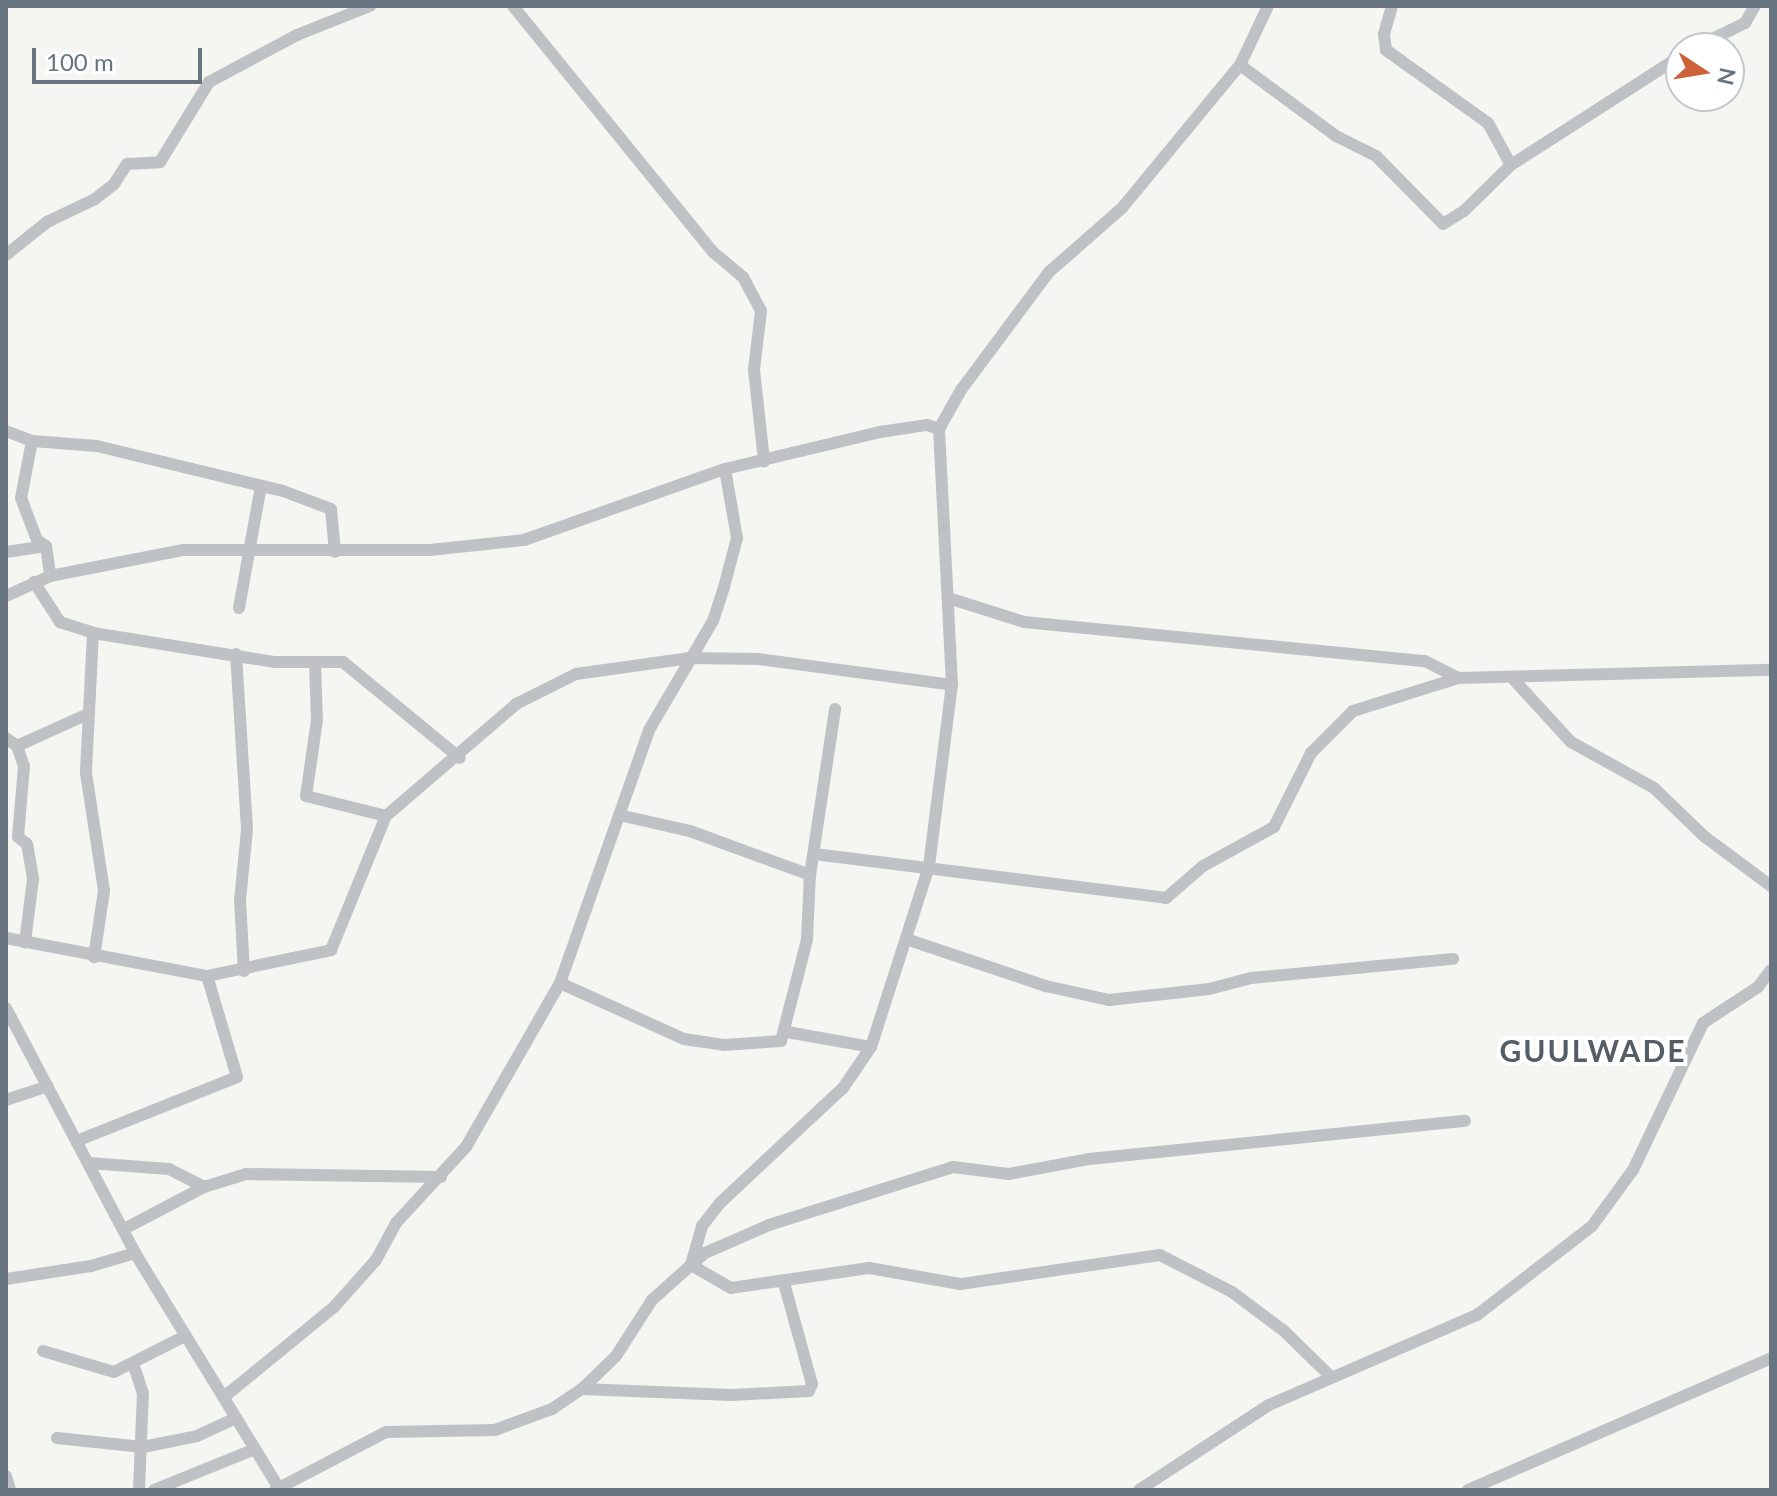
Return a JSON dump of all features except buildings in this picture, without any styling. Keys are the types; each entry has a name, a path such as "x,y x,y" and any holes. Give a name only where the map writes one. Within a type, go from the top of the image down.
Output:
{"street":[{"path":"6,255 47,222 95,199 114,184 127,164 160,162 209,82 297,35 370,6"},
{"path":"513,6 713,252 743,277 761,311 754,370 764,461"},
{"path":"691,1265 702,1226 720,1203 843,1088 871,1047 929,866 952,685 939,429 961,390 1049,272 1122,208 1240,65 1268,6"},
{"path":"1392,6 1384,34 1386,50 1488,123 1511,165"},
{"path":"1727,32 1745,23 1755,6"},
{"path":"1240,65 1336,136 1376,156 1443,224 1464,211 1511,165 1665,66"},
{"path":"6,596 50,576 183,550 335,552 480,548 524,540 725,469 880,432 927,425 939,429"},
{"path":"6,431 32,441 97,446 261,486 331,509 335,552"},
{"path":"32,441 21,498 37,540 46,546 50,576"},
{"path":"224,1397 334,1307 376,1260 396,1223 441,1177 501,1091 560,983 649,730 713,621 737,538 725,469"},
{"path":"239,608 253,549 261,486"},
{"path":"6,494 21,498"},
{"path":"6,552 46,546"},
{"path":"34,582 60,622 93,633 315,664 343,662 460,758"},
{"path":"948,598 1024,622 1425,661 1458,678"},
{"path":"93,633 88,714 92,832 104,876 94,957"},
{"path":"236,654 247,830 240,900 244,971"},
{"path":"6,938 207,976 244,971 331,950 386,816 460,758 516,704 576,674 690,658 758,659 952,685"},
{"path":"315,664 317,720 306,796 386,816"},
{"path":"814,854 1166,898 1203,866 1274,827 1311,753 1353,711 1458,678 1514,680 1771,670"},
{"path":"1514,680 1571,742 1654,788 1705,837 1771,886"},
{"path":"560,983 684,1039 724,1045 781,1041 787,1032 807,940 810,875 835,709"},
{"path":"25,942 33,879 27,844 12,840 24,766 12,742 88,714"},
{"path":"619,815 690,831 810,875"},
{"path":"906,939 1046,986 1109,1000 1209,989 1251,978 1453,959"},
{"path":"1139,1490 1269,1405 1477,1315 1592,1226 1633,1170 1703,1023 1758,987 1771,970"},
{"path":"79,1140 237,1077 207,976"},
{"path":"6,1008 11,1027 79,1140 135,1253 278,1489 386,1432 495,1430 552,1409 582,1389 616,1356 652,1300 691,1265 769,1225 953,1167 1009,1174 1089,1159 1465,1121"},
{"path":"787,1032 871,1047"},
{"path":"6,1100 48,1086"},
{"path":"89,1163 169,1169 204,1187"},
{"path":"124,1229 204,1187 246,1174 441,1177"},
{"path":"6,1279 91,1266 135,1253"},
{"path":"691,1265 731,1288 784,1283 869,1268 960,1284 1160,1255 1232,1292 1284,1331 1331,1377"},
{"path":"582,1389 732,1395 809,1391 812,1384 784,1283"},
{"path":"43,1351 109,1372 185,1336"},
{"path":"1468,1490 1771,1358"},
{"path":"133,1363 143,1393 137,1447 139,1490"},
{"path":"57,1438 137,1447 197,1436 236,1418"},
{"path":"154,1490 255,1449"},
{"path":"6,1476 10,1490"}],"district":[{"name":"GUULWADE","path":"1593,1050"}]}
